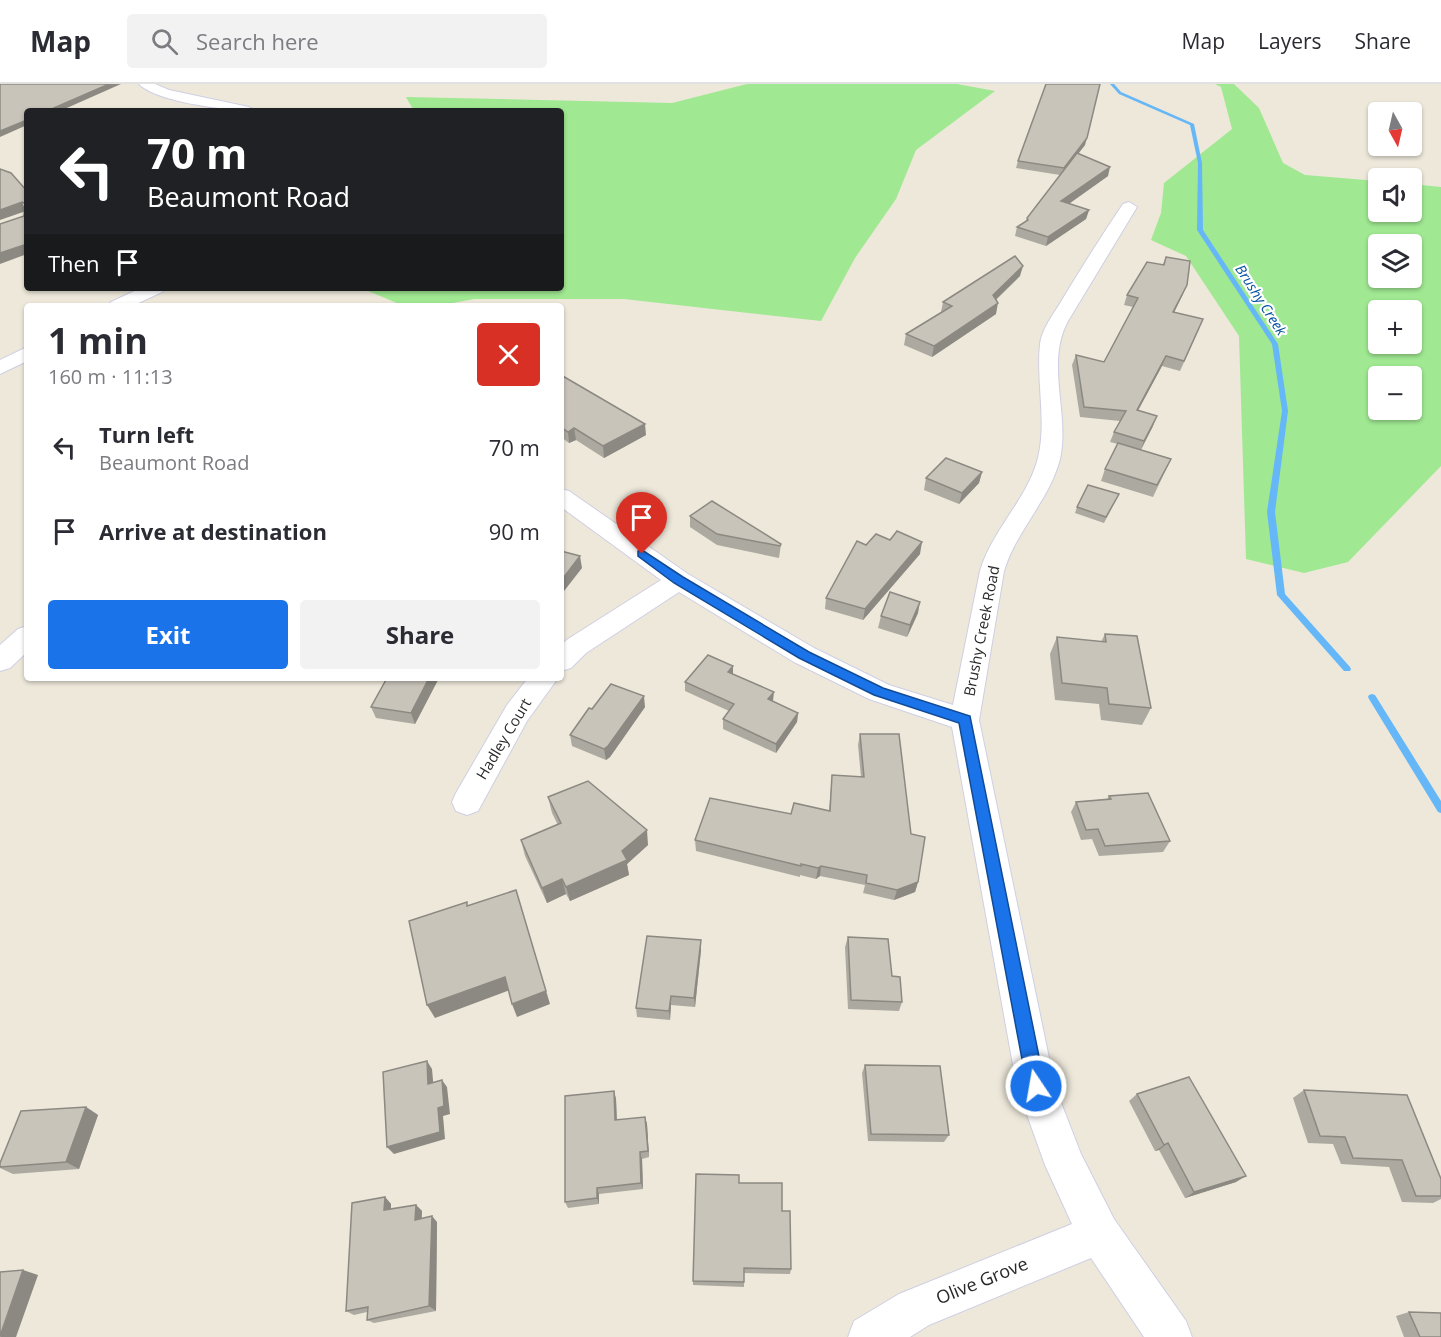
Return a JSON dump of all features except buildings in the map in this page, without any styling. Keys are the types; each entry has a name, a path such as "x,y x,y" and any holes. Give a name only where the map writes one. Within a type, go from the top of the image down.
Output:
{"street":[{"path":"145,84 165,93 235,108"},
{"name":"Brushy Creek Road","path":"1129,207 1111,232 1052,332 1049,365 1053,436 1049,461 1044,474 998,551 992,571 965,720 1036,1086 1065,1166 1099,1234 1170,1337"},
{"path":"124,303 150,291"},
{"path":"0,368 24,354"},
{"path":"564,498 679,580 804,655 879,692 965,720"},
{"path":"564,658 577,646 679,580"},
{"path":"0,661 24,639"},
{"name":"Hadley Court","path":"467,802 517,713 542,681"},
{"name":"Olive Grove","path":"870,1337 914,1308 1099,1234"}],"green space":[{"path":"747,84 957,84 995,91 916,150 896,199 855,258 821,321 624,299 474,299 453,303 397,303 368,291 564,291 564,108 412,108 406,97 672,103"},
{"path":"1215,84 1234,84 1259,108 1283,163 1305,175 1368,180 1368,222 1422,222 1422,185 1441,187 1441,466 1348,562 1304,573 1246,559 1239,336 1186,256 1151,240 1161,213 1164,183 1232,129 1221,87"}],"waterway":[{"name":"Brushy Creek","path":"1112,84 1120,93 1192,124 1200,163 1200,230 1275,344 1285,411 1271,512 1281,595 1347,669"},
{"name":"Brushy Creek","path":"1372,697 1441,809"}],"route":[{"path":"642,554 679,580 804,655 879,692 965,720 1020,1016 1036,1086"}]}
